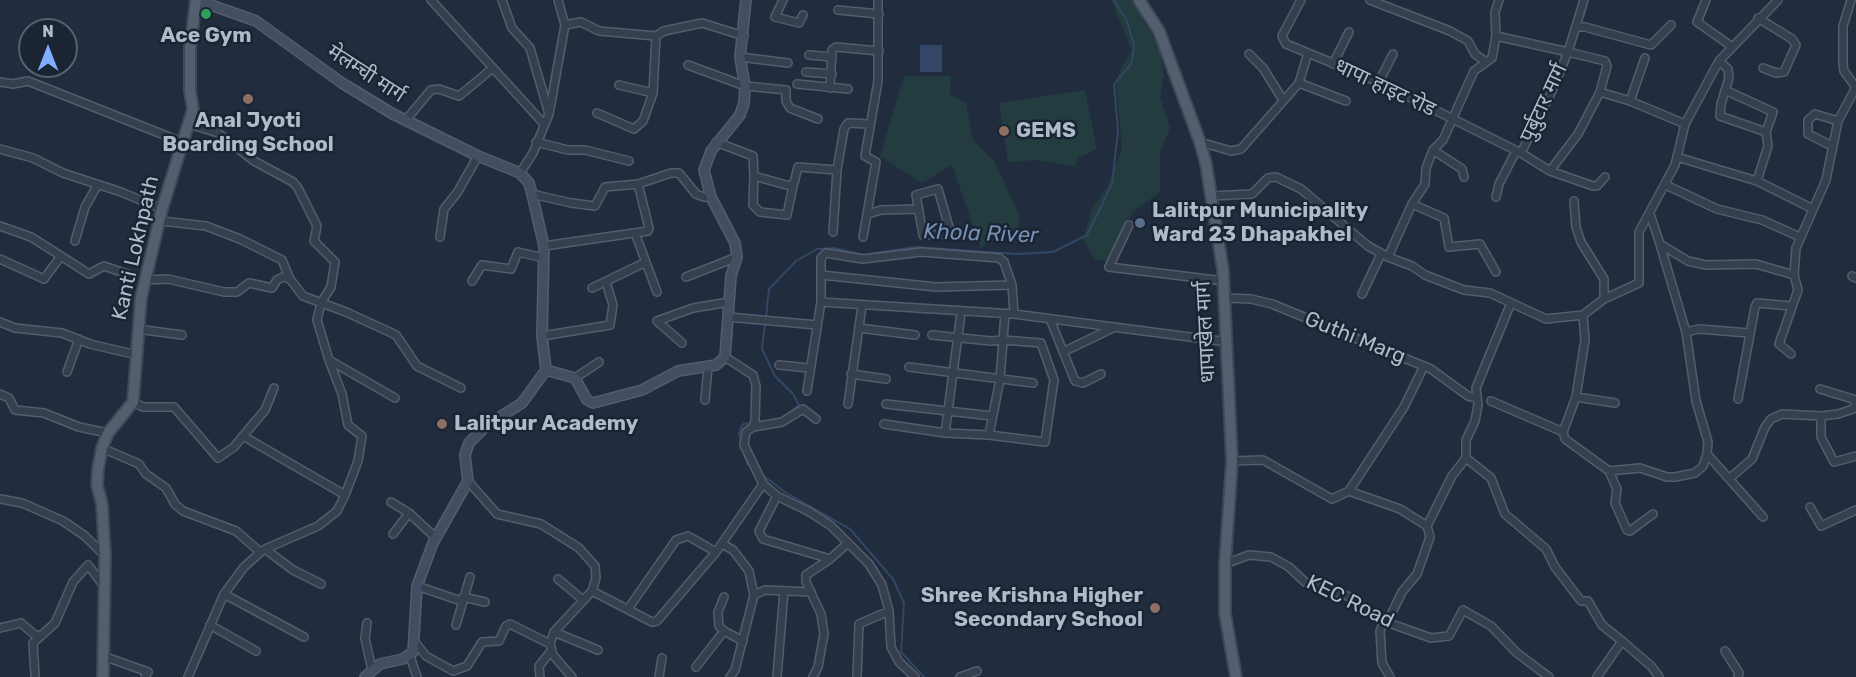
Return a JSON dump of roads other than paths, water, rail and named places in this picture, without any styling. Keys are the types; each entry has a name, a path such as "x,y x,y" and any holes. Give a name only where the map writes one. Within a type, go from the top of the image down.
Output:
{"main road":[{"name":"मेलम्ची मार्ग","path":"196,0 256,21 342,83 405,121 478,156 520,172"},
{"name":"Kanti Lokhpath","path":"133,402 137,355 136,329 145,280 161,215 193,109 190,91 190,57 196,0"},
{"path":"546,370 575,378 587,400 593,403 642,390 678,371 722,362 725,357 729,302 737,257 735,243 711,197 704,170 705,160 716,142 740,115 744,104 745,86 740,57 746,0"},
{"name":"धापाखेल मार्ग","path":"1139,0 1159,31 1200,142 1224,281 1232,461 1225,564 1225,613 1236,677"},
{"path":"365,677 380,664 410,656 414,641 417,586 436,538 468,481 465,455 469,444 487,425 522,403 546,370 542,336 543,246 529,183 520,172"},
{"path":"103,677 105,556 102,504 97,485 102,448 108,433 133,402"}],"street":[{"path":"431,0 544,124"},
{"path":"502,0 512,28 530,48 549,114"},
{"path":"520,172 549,114 565,25 558,0"},
{"path":"783,0 774,17 799,23 803,15"},
{"path":"863,237 876,162 866,157 868,124 878,81 878,0"},
{"path":"1301,0 1282,36 1286,44 1308,53"},
{"path":"1370,0 1450,31 1468,41 1475,54 1486,62"},
{"path":"1362,294 1425,184 1427,162 1433,150 1442,143 1474,71 1494,53 1495,12 1499,0"},
{"path":"1496,36 1568,52 1584,0"},
{"path":"1706,0 1697,22 1731,46"},
{"path":"1211,196 1252,194 1269,178 1275,177 1301,189 1342,226 1385,255 1464,290 1490,293 1546,318 1582,315 1604,299 1639,283 1638,238 1667,184 1677,158 1685,124 1719,61 1758,18 1778,0"},
{"path":"1791,354 1779,344 1797,291 1794,275 1796,248 1826,180 1838,121 1856,86 1844,71 1843,64 1843,26 1851,0"},
{"path":"838,10 879,14"},
{"path":"1758,18 1792,39 1796,45 1784,72 1776,73 1763,68"},
{"path":"565,25 581,22 599,31 656,36 702,23 744,36"},
{"path":"1576,27 1585,27 1651,45 1671,25"},
{"path":"1333,64 1349,32"},
{"path":"597,113 634,129 643,121 653,93 656,36"},
{"path":"830,88 832,50 836,47 879,51"},
{"name":"पुर्बुटार मार्ग","path":"1496,197 1499,184 1518,152 1568,52 1605,61 1607,66 1600,92"},
{"name":"धापा हाइट रोड","path":"1200,142 1231,151 1241,149 1299,83 1308,53 1379,82 1454,118 1550,171 1593,186 1597,186 1605,177"},
{"path":"1249,54 1263,68 1283,100"},
{"path":"1379,82 1393,54"},
{"path":"809,55 832,57"},
{"path":"740,57 788,63"},
{"path":"1630,101 1646,58"},
{"path":"1719,61 1728,69 1729,78 1719,111 1720,116 1766,132"},
{"path":"688,65 745,86 786,90 786,101 790,108 818,119"},
{"path":"405,121 430,90 439,89 459,96 493,68"},
{"path":"806,72 832,74"},
{"path":"0,82 13,84 28,81 182,142"},
{"path":"1299,83 1346,101"},
{"path":"797,84 848,89"},
{"path":"618,85 653,93"},
{"path":"1725,90 1773,112 1766,132 1768,146 1757,181"},
{"path":"1550,171 1578,134 1600,92 1630,101 1685,124"},
{"path":"1832,146 1808,134 1808,120 1815,114 1838,121"},
{"path":"188,677 224,594 244,567 262,551 318,526 337,511 358,461 362,436 348,425 342,394 317,320 321,303 331,287 335,262 314,241 317,226 298,188 293,182 254,161 218,133 189,124"},
{"path":"833,231 837,170 845,125 868,124"},
{"path":"536,142 568,150 585,150 629,161"},
{"path":"716,142 753,156 753,205 760,212 787,215 798,167 837,170"},
{"path":"0,149 33,158 63,173 121,192 161,215 206,226 240,239 282,260 290,279 303,296 346,312 396,335 417,366 461,388"},
{"path":"1433,150 1462,169 1464,177"},
{"path":"440,237 444,209 457,193 478,156"},
{"path":"1677,158 1757,181 1813,209"},
{"path":"532,194 595,206 605,187 638,184 679,173 696,194 704,198 711,197"},
{"path":"754,176 793,186"},
{"path":"543,246 635,233 650,228 638,184"},
{"path":"1667,184 1717,209 1762,220 1800,237"},
{"path":"75,241 85,207 97,186"},
{"path":"938,189 951,234 923,235 919,209 916,195 938,189"},
{"path":"1574,201 1576,227 1581,242 1604,280 1604,299"},
{"path":"1412,204 1444,218 1449,247 1480,244 1496,272"},
{"path":"868,214 881,210 919,209"},
{"path":"1609,471 1640,468 1667,477 1675,477 1695,473 1702,466 1707,454 1708,442 1695,401 1686,332 1650,214"},
{"path":"1129,225 1109,267 1224,281"},
{"path":"0,226 31,237 89,274 104,266 133,276"},
{"path":"635,233 657,292"},
{"path":"1660,244 1697,264 1756,264 1794,275"},
{"path":"472,281 482,265 511,269 518,252 544,258"},
{"path":"807,391 820,302 821,258 826,253 863,258 921,252 999,258 1004,262 1012,285 1014,314"},
{"path":"0,260 44,279 61,256"},
{"path":"686,277 737,257"},
{"path":"592,288 645,263"},
{"path":"821,275 936,287 1012,285"},
{"path":"145,280 168,279 237,292 249,283 272,288 277,280 283,277 290,279"},
{"path":"542,336 610,324 613,305 606,282"},
{"name":"Guthi Marg","path":"1226,298 1251,299 1272,304 1424,366 1446,378 1468,396 1477,398"},
{"path":"682,343 657,321 693,308 729,302"},
{"path":"820,302 962,313 1014,314 1227,342"},
{"path":"1427,526 1452,476 1466,458 1466,440 1475,421 1476,388 1511,303"},
{"path":"1738,399 1749,333 1757,303 1791,306"},
{"path":"848,404 861,306"},
{"path":"945,433 962,313"},
{"path":"989,435 1000,379 1005,314"},
{"path":"1582,315 1585,340 1576,397 1563,432 1565,439 1609,471 1617,489 1615,504 1627,530 1630,531 1653,514"},
{"path":"728,317 817,325"},
{"path":"1050,319 1075,381 1083,383 1101,374"},
{"path":"0,322 15,328 62,333 137,355"},
{"path":"1063,352 1117,326"},
{"path":"859,328 915,335"},
{"path":"136,329 182,335"},
{"path":"1686,332 1699,329 1749,333"},
{"path":"884,424 1043,443 1047,439 1054,380 1044,346 1038,342 932,334"},
{"path":"67,372 79,339"},
{"path":"725,357 753,375 756,393 753,428"},
{"path":"329,360 395,398"},
{"path":"575,378 599,362"},
{"path":"779,365 809,368"},
{"path":"705,400 708,366"},
{"path":"1232,461 1263,460 1332,499 1349,490 1398,418 1424,366"},
{"path":"909,367 1033,383"},
{"path":"851,374 886,379"},
{"path":"133,402 143,406 174,407 218,458 234,447 265,410 274,388"},
{"path":"1730,478 1752,459 1765,427 1772,419 1782,414 1821,416 1852,409 1856,402 1820,389"},
{"path":"0,394 9,398 15,410 44,412 79,428 108,433"},
{"path":"1576,397 1615,403"},
{"path":"1491,401 1563,432"},
{"path":"886,404 992,416"},
{"path":"816,419 803,409 782,422 753,428 746,432 744,445 763,484 777,496 830,525 874,571 882,585 889,611 891,647 899,662 912,676"},
{"path":"1821,416 1821,437 1834,462 1856,456"},
{"path":"243,436 345,495"},
{"path":"102,448 139,464 146,474 166,488 175,504 183,511 236,531 292,570 321,584"},
{"path":"1707,454 1763,517"},
{"path":"1466,458 1491,478 1505,514 1546,549 1555,567 1581,601 1587,601 1602,625 1651,666 1659,677"},
{"path":"468,481 497,514 541,524 587,556 595,566 596,578 592,591 554,632 551,647 539,666 540,677"},
{"path":"592,591 652,622 657,621 716,552 763,484"},
{"path":"1349,490 1400,509 1427,526 1431,537 1417,574 1402,592 1388,621 1383,624 1379,637 1382,663 1390,677"},
{"path":"777,496 759,531 763,539 830,559"},
{"path":"0,499 22,503 63,521 105,556"},
{"path":"391,502 409,513 436,538"},
{"path":"1810,507 1821,526 1856,510"},
{"path":"393,534 409,513"},
{"path":"628,609 676,540 688,536 716,552"},
{"path":"813,677 824,634 820,614 806,582 806,575 830,559 848,543"},
{"path":"722,544 733,550 749,571 754,595 735,670 730,677"},
{"name":"KEC Road","path":"1225,564 1249,555 1271,557 1289,567 1305,582 1353,598 1375,618 1421,635 1444,638 1453,632 1463,610 1491,626 1517,653 1549,677"},
{"path":"35,675 33,643 55,623 67,592 88,565 103,585"},
{"path":"456,625 470,577"},
{"path":"558,579 583,600"},
{"path":"417,586 462,599 485,602"},
{"path":"754,595 765,590 811,592"},
{"path":"777,677 784,591"},
{"path":"224,594 304,637"},
{"path":"724,597 718,612 719,626 743,641"},
{"path":"857,677 860,624 889,611"},
{"path":"0,628 21,623 35,635 42,635"},
{"path":"367,623 365,638 372,670"},
{"path":"414,641 426,656 452,674 467,666 482,642 500,641 506,626 510,624 551,647 564,671 572,677"},
{"path":"210,625 256,651"},
{"path":"696,667 724,631"},
{"path":"554,632 598,650"},
{"path":"1597,677 1622,641"},
{"path":"1725,651 1739,673 1738,677"},
{"path":"103,656 148,672 145,677"},
{"path":"410,656 417,677"},
{"path":"659,677 662,657"},
{"path":"960,677 977,671"}],"water":[{"path":"920,45 942,45 942,72 920,72"}],"waterway":[{"name":"Khola River","path":"766,317 769,289 796,261 817,249 834,248 864,255 915,247 1017,254 1053,252 1087,235 1112,184 1118,131 1114,84 1132,63 1134,44 1126,19 1114,0"},
{"name":"Khola River","path":"765,323 762,349 775,376 793,394 799,405 783,418"},
{"name":"Khola River","path":"742,445 739,433 743,424 751,423"},
{"name":"Khola River","path":"743,451 748,465"},
{"name":"Khola River","path":"761,474 785,492 850,529 893,579 904,603 901,652 924,677"}],"place":[{"name":"Ace Gym","path":"206,14"},
{"name":"Anal Jyoti Boarding School","path":"248,99"},
{"name":"GEMS","path":"1004,131"},
{"name":"Lalitpur Municipality Ward 23 Dhapakhel","path":"1140,223"},
{"name":"Lalitpur Academy","path":"442,424"},
{"name":"Shree Krishna Higher Secondary School","path":"1155,608"}]}
